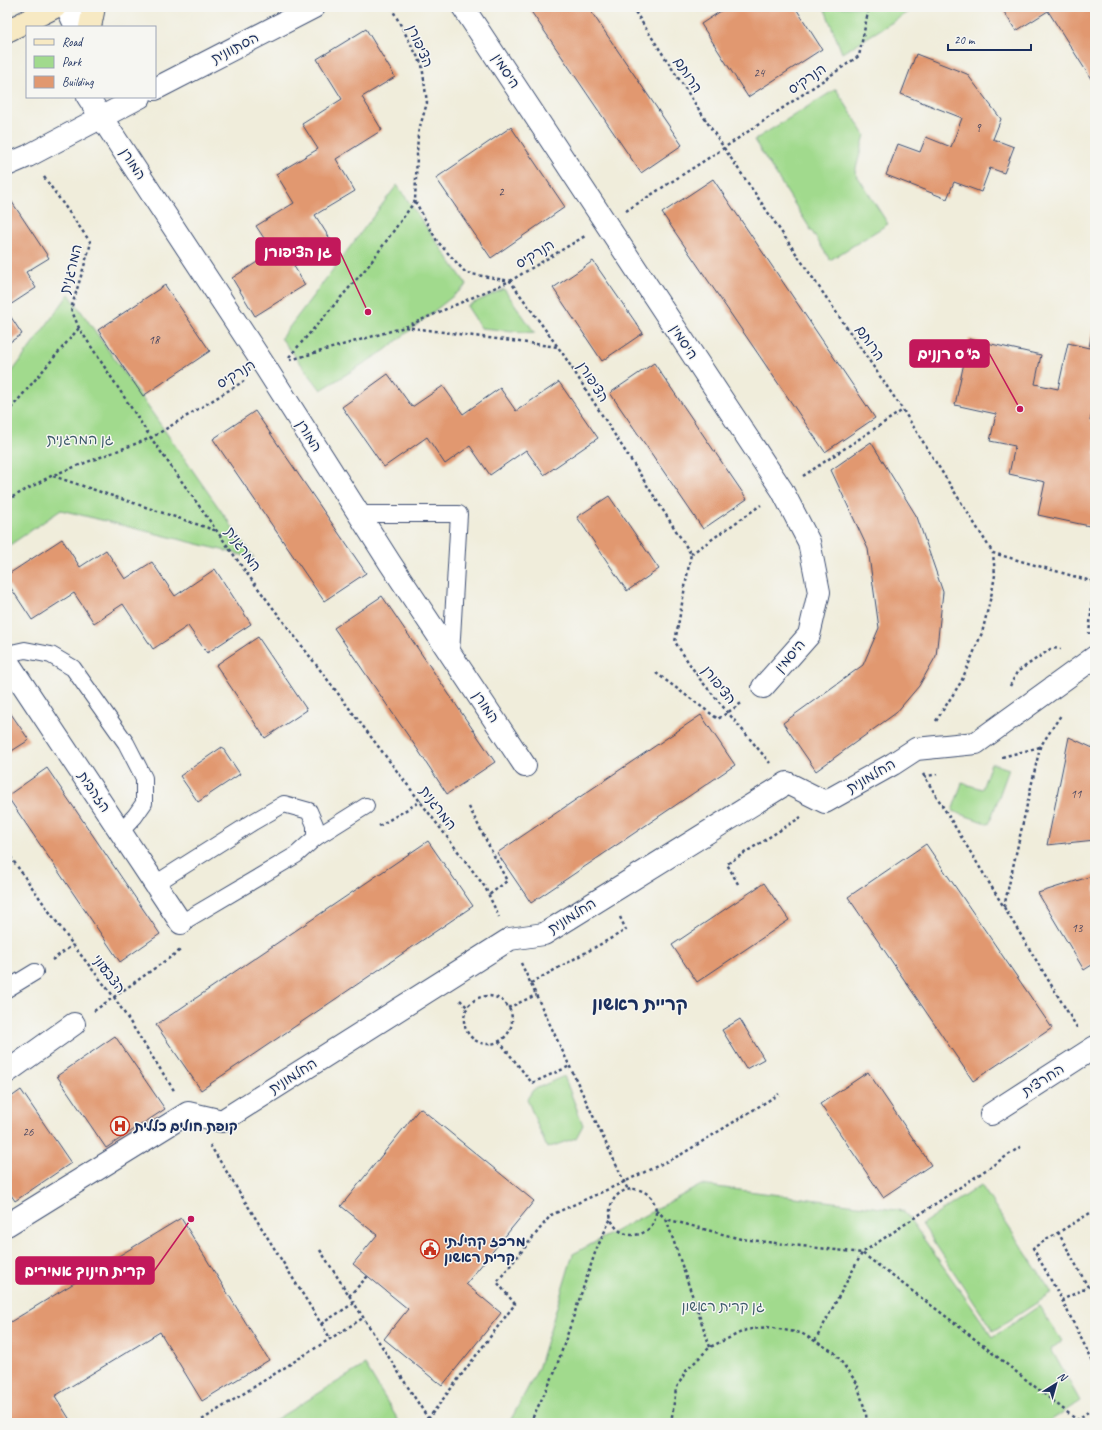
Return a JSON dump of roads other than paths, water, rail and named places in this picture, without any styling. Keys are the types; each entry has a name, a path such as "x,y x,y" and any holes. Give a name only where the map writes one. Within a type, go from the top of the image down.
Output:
{"street":[{"path":"7,32 55,7"},
{"path":"67,7 76,26"},
{"path":"90,26 94,7"},
{"name":"הסתוונית","path":"156,88 314,7"},
{"name":"היסמין","path":"464,7 782,490 809,542 819,592 808,635 763,687"},
{"path":"7,165 28,156 95,104 134,98"},
{"name":"המורן","path":"95,104 275,365 358,514 525,766"},
{"name":"החלמונית","path":"7,1225 188,1113 222,1121 510,938 544,934 787,783 825,802 893,764 916,749 976,743 1093,648"},
{"name":"הזהבית","path":"7,661 181,923"},
{"path":"7,1072 74,1024"},
{"name":"החרצית","path":"991,1114 1093,1048"}],"lane":[{"path":"358,514 459,514 451,655"},
{"path":"7,654 25,650 51,655 73,668 126,743 144,778 144,803 135,816 120,832"},
{"path":"155,884 284,804 309,811 315,825 315,838"},
{"path":"181,923 296,855 315,838 366,806"},
{"path":"7,990 36,972"}],"place":[{"name":"גן הציפורן","path":"368,312"},
{"name":"בי\"ס רננים","path":"1020,409"},
{"name":"קופת חולים כללית","path":"120,1126"},
{"name":"קרית חינוך אמירים","path":"191,1219"},
{"name":"מרכז קהילתי קרית ראשון","path":"430,1249"}],"district":[{"name":"קריית ראשון","path":"640,1004"}],"park label":[{"name":"גן המרגנית","path":"80,439"},
{"name":"גן קרית ראשון","path":"723,1306"}]}
